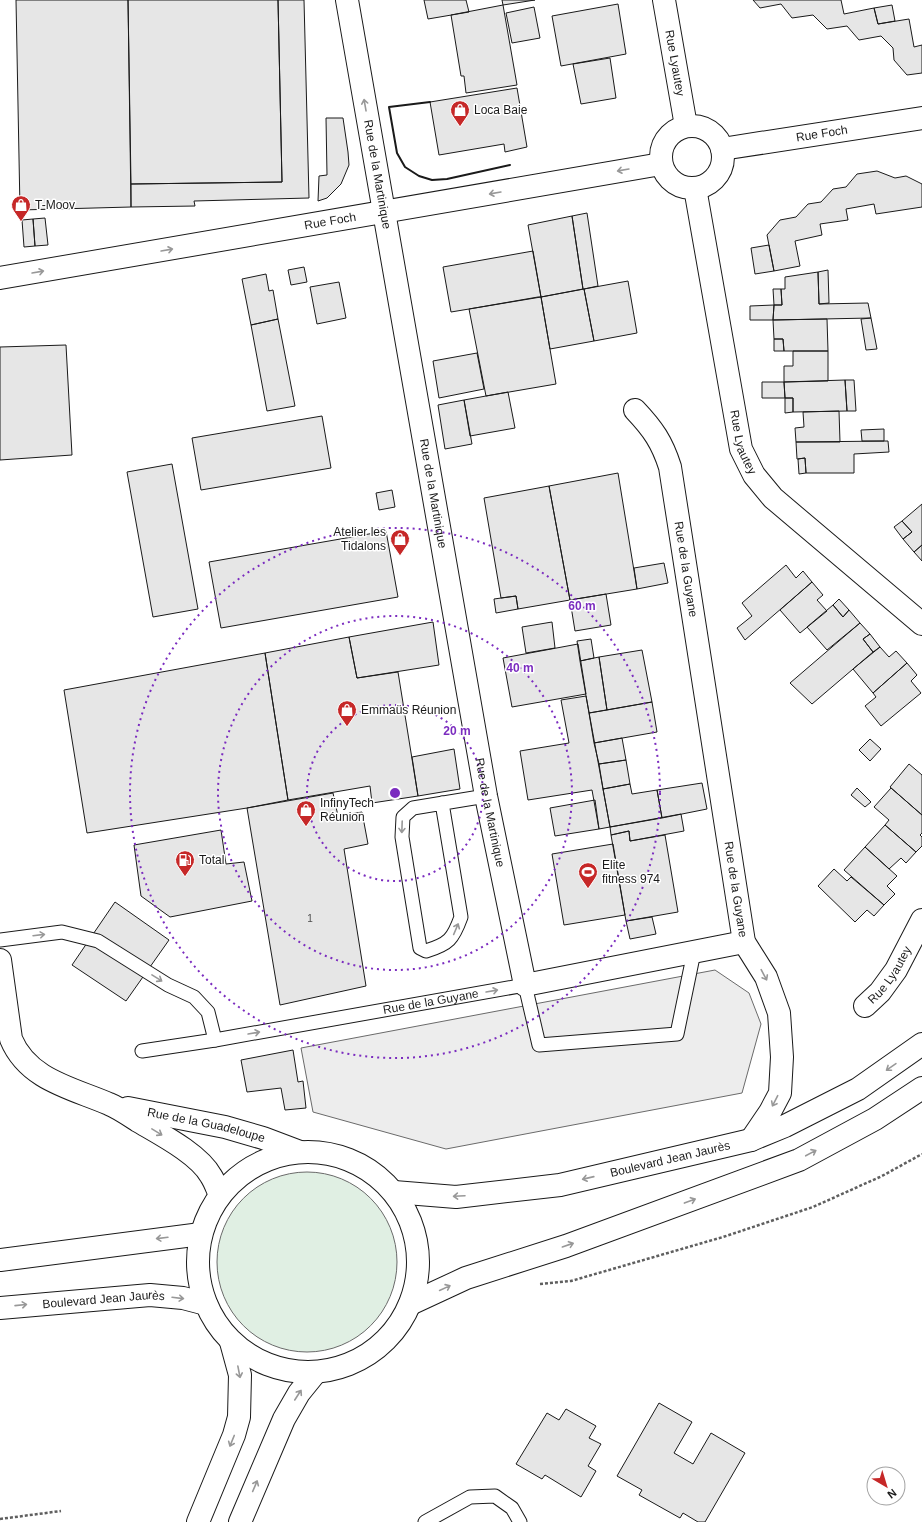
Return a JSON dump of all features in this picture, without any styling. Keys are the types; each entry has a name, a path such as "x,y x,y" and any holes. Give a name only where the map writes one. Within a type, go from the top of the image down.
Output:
{"street":[{"name":"Rue de la Martinique","path":"347,0 486,796 525,985"},
{"name":"Rue Lyautey","path":"664,0 686,126"},
{"name":"Rue Foch","path":"722,149 922,118"},
{"path":"686,126 698,126 709,130 717,138 722,149 723,162 718,174 708,184 695,188 684,187 674,183 665,174 661,164 661,151 666,140 674,130 686,126"},
{"name":"Rue Foch","path":"0,278 661,164"},
{"name":"Rue Lyautey","path":"695,188 741,449 754,475 773,498 922,624"},
{"name":"Rue de la Guyane","path":"525,985 744,942 670,467 664,449 649,425 634,410"},
{"name":"Rue Lyautey","path":"864,1006 880,992 896,970 922,920"},
{"path":"744,942 766,977 779,1013 782,1057 780,1093 770,1112 751,1140"},
{"name":"Rue de la Guadeloupe","path":"0,960 11,1039 14,1048 21,1058 46,1079 111,1105 166,1137 197,1159 211,1175 220,1195"},
{"name":"Boulevard Jean Jaurès","path":"394,1192 456,1196 560,1185 751,1140 785,1126 858,1089 922,1044"},
{"path":"410,1304 466,1278 566,1246 799,1160 875,1119 922,1088"},
{"name":"Rue de la Guadeloupe","path":"111,1105 225,1127 263,1138 300,1152"},
{"path":"300,1152 327,1153 352,1160 375,1173 394,1192 413,1226 419,1266 410,1304 394,1331 372,1352 346,1366 316,1372 285,1370 256,1360 231,1342 216,1324 206,1304 197,1269 201,1234 209,1214 220,1195 242,1173 270,1159 300,1152"},
{"path":"0,1260 201,1234"},
{"name":"Boulevard Jean Jaurès","path":"0,1308 42,1303 150,1295 183,1298 206,1304"},
{"path":"198,1522 234,1435 239,1417 240,1375 231,1342"},
{"path":"240,1522 284,1419 299,1393 316,1372"}],"lane":[{"path":"442,803 460,917 455,934 442,946 426,951 420,948 402,837 403,817 413,808 442,803 486,796"},
{"path":"0,940 62,932 98,941 168,985 194,997 208,1012 215,1040"},
{"path":"525,985 539,1045 677,1034 694,952"},
{"name":"Rue de la Guyane","path":"142,1051 215,1040 525,985"},
{"path":"425,1522 470,1497 495,1496 512,1508 520,1522"}],"path":[{"path":"538,1284 571,1281 731,1235 813,1207 882,1176 922,1154"},
{"path":"0,1519 61,1511"}],"green space":[{"path":"307,1172 324,1174 341,1179 364,1193 376,1205 386,1220 393,1236 397,1262 395,1279 390,1296 376,1319 364,1331 349,1341 333,1348 307,1352 290,1350 273,1345 250,1331 238,1319 228,1304 221,1288 217,1262 219,1245 224,1228 238,1205 250,1193 265,1183 281,1176"}],"shaded area":[{"path":"715,970 749,993 761,1024 742,1093 446,1149 313,1112 301,1048"}],"building":[{"path":"16,0 128,0 131,207 20,210"},
{"path":"128,0 278,0 282,182 131,184"},
{"path":"278,0 304,0 309,198 194,201 195,206 131,207 131,184 282,182"},
{"path":"424,0 466,0 469,12 428,19"},
{"path":"502,0 535,0 503,5"},
{"path":"753,0 841,0 844,14 874,8 878,24 909,19 914,47 922,45 922,73 907,75 894,60 893,48 881,36 859,40 847,26 827,29 813,15 792,18 781,4 760,8"},
{"path":"618,4 626,54 561,66 552,16"},
{"path":"503,5 517,85 466,93 464,76 461,76 451,15"},
{"path":"892,5 895,21 878,24 874,8"},
{"path":"534,7 540,38 512,43 506,13"},
{"path":"610,58 616,98 581,104 573,64"},
{"path":"517,88 527,147 505,152 504,144 439,155 430,102"},
{"path":"326,118 343,118 349,165 341,184 327,198 318,201 319,176 327,175"},
{"path":"877,171 895,178 906,176 922,184 922,207 876,214 874,204 846,209 848,220 820,224 822,235 795,241 800,266 774,271 767,235 780,220 796,217 808,204 821,202 833,189 846,187 857,174"},
{"path":"587,213 598,286 583,289 572,216"},
{"path":"572,216 583,289 541,297 528,225"},
{"path":"45,218 48,245 35,246 33,219"},
{"path":"33,219 35,246 24,247 22,220"},
{"path":"769,245 774,271 755,274 751,248"},
{"path":"533,251 541,297 451,312 443,267"},
{"path":"304,267 307,282 291,285 288,270"},
{"path":"828,270 829,303 819,304 818,272"},
{"path":"818,272 819,304 868,303 871,318 773,320 774,305 782,305 781,289 785,289 785,277"},
{"path":"266,274 269,291 273,290 278,319 251,325 242,279"},
{"path":"628,281 637,333 594,341 584,289"},
{"path":"339,282 346,318 317,324 310,287"},
{"path":"584,289 594,341 550,349 541,297"},
{"path":"773,289 781,289 782,305 774,305"},
{"path":"541,297 556,384 486,396 469,309"},
{"path":"774,305 773,320 750,320 750,306"},
{"path":"871,318 877,349 866,350 861,319"},
{"path":"278,319 295,406 267,411 251,325"},
{"path":"827,319 828,351 784,351 783,339 774,339 773,320"},
{"path":"774,339 783,339 784,351 774,351"},
{"path":"66,345 72,455 0,460 0,347"},
{"path":"793,351 828,351 828,381 784,382 784,366 793,366"},
{"path":"477,353 484,389 439,398 433,361"},
{"path":"845,380 854,380 856,411 847,411"},
{"path":"845,380 847,411 793,412 793,398 785,398 784,382"},
{"path":"762,382 784,382 785,398 762,398"},
{"path":"508,392 515,428 470,436 464,400"},
{"path":"785,398 793,398 793,412 785,413"},
{"path":"464,400 472,444 445,449 438,405"},
{"path":"839,411 840,442 796,442 795,428 804,427 803,412"},
{"path":"322,416 331,468 201,490 192,438"},
{"path":"884,429 884,441 862,441 861,430"},
{"path":"888,441 889,452 854,454 854,473 806,473 805,458 797,459 796,442"},
{"path":"805,458 806,473 799,474 798,459"},
{"path":"172,464 198,609 153,617 127,472"},
{"path":"618,473 637,589 570,600 549,486"},
{"path":"549,486 570,600 518,609 516,596 501,598 484,498"},
{"path":"392,490 395,507 379,510 376,493"},
{"path":"922,504 922,545 914,552 903,539 912,532 902,521"},
{"path":"902,521 912,532 903,539 894,527"},
{"path":"386,531 398,597 221,628 209,562"},
{"path":"922,545 922,561 914,552"},
{"path":"664,563 668,583 637,589 634,568"},
{"path":"786,565 796,578 803,571 812,582 745,640 737,628 752,616 742,603"},
{"path":"812,582 823,595 817,600 827,611 800,633 780,610"},
{"path":"606,594 611,625 575,631 570,600"},
{"path":"516,596 518,609 496,613 494,599"},
{"path":"839,599 849,610 843,617 833,605"},
{"path":"833,605 843,617 849,610 860,623 827,650 807,627"},
{"path":"433,622 439,665 357,678 349,637"},
{"path":"552,622 555,648 526,653 522,627"},
{"path":"860,623 870,634 863,639 873,652 812,704 790,683"},
{"path":"870,634 880,647 873,652 863,639"},
{"path":"349,637 357,678 398,672 418,796 372,803 370,786 288,800 265,653"},
{"path":"591,639 594,658 580,661 577,641"},
{"path":"578,644 586,694 512,707 503,658"},
{"path":"880,647 889,657 896,651 907,663 873,693 853,669"},
{"path":"642,650 652,702 607,710 599,657"},
{"path":"265,653 288,800 247,808 87,833 64,690"},
{"path":"599,657 607,710 589,713 580,661"},
{"path":"907,663 917,675 911,681 921,693 881,726 865,706 876,697 873,693"},
{"path":"586,696 610,827 599,829 592,790 528,800 520,751 569,743 561,700"},
{"path":"652,702 657,732 594,743 589,713"},
{"path":"622,738 626,760 599,764 594,743"},
{"path":"870,739 881,749 870,761 859,750"},
{"path":"454,749 460,789 418,796 412,757"},
{"path":"626,760 630,784 603,789 599,764"},
{"path":"909,764 922,775 922,815 890,787"},
{"path":"702,783 707,809 662,818 657,790"},
{"path":"630,784 632,794 657,790 662,818 610,827 603,789"},
{"path":"857,788 871,802 865,807 851,795"},
{"path":"891,788 922,815 922,833 920,835 922,837 922,846 916,852 885,825 889,820 874,807"},
{"path":"333,793 338,816 362,812 368,844 344,849 366,986 280,1005 247,808"},
{"path":"595,800 599,829 555,836 550,808"},
{"path":"681,814 684,831 630,841 629,831 611,835 610,827"},
{"path":"885,825 916,852 906,863 901,858 889,869 865,847"},
{"path":"221,830 226,864 244,862 252,901 170,917 141,896 134,845"},
{"path":"629,831 630,841 665,835 678,912 626,921 611,835"},
{"path":"613,844 625,915 564,925 552,854"},
{"path":"865,847 897,876 887,886 895,894 884,905 844,870"},
{"path":"834,869 847,881 851,877 884,905 874,916 867,910 855,922 818,886"},
{"path":"115,902 169,940 126,1001 72,965"},
{"path":"652,917 656,934 630,939 626,921"},
{"path":"293,1050 298,1082 303,1081 306,1108 285,1110 281,1088 247,1092 241,1060"},
{"path":"659,1403 692,1422 674,1453 693,1464 711,1433 745,1453 705,1522 698,1522 683,1513 680,1518 639,1495 642,1490 617,1476"},
{"path":"566,1409 596,1426 589,1438 601,1444 588,1466 596,1471 581,1497 545,1475 542,1479 516,1464 547,1413 559,1420"}],"wall":[{"path":"430,102 389,107 397,153 405,167 419,176 432,180 447,179 510,165"}],"place":[{"name":"Loca Baie","path":"460,127"},
{"name":"T-Moov","path":"21,222"},
{"name":"Atelier les Tidalons","path":"400,556"},
{"name":"Emmaüs Réunion","path":"347,727"},
{"name":"InfinyTech Réunion","path":"306,827"},
{"name":"Total","path":"185,877"},
{"name":"Elite fitness 974","path":"588,889"}]}
